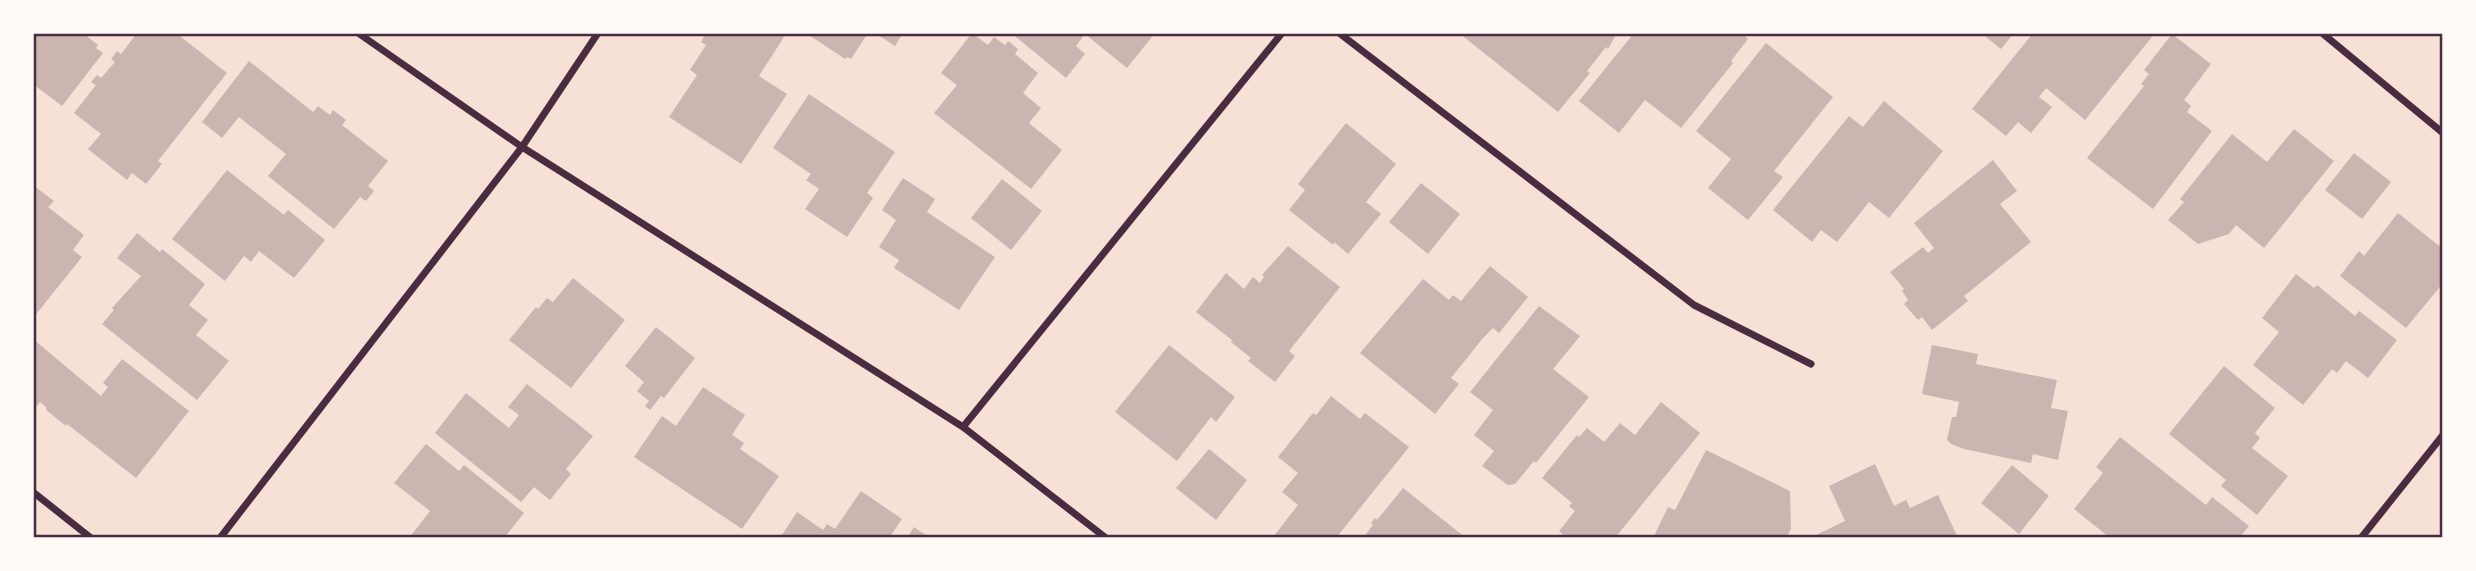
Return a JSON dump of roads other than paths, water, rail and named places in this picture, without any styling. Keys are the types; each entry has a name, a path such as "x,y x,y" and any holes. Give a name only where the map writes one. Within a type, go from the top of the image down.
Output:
{"street":[{"path":"358,33 522,147 963,427 1106,538"},
{"path":"220,538 522,147 598,33"},
{"path":"963,427 1282,33"},
{"path":"1339,33 1694,305 1811,364"},
{"path":"2322,33 2443,132"},
{"path":"2361,538 2443,435"},
{"path":"33,492 91,538"}]}
